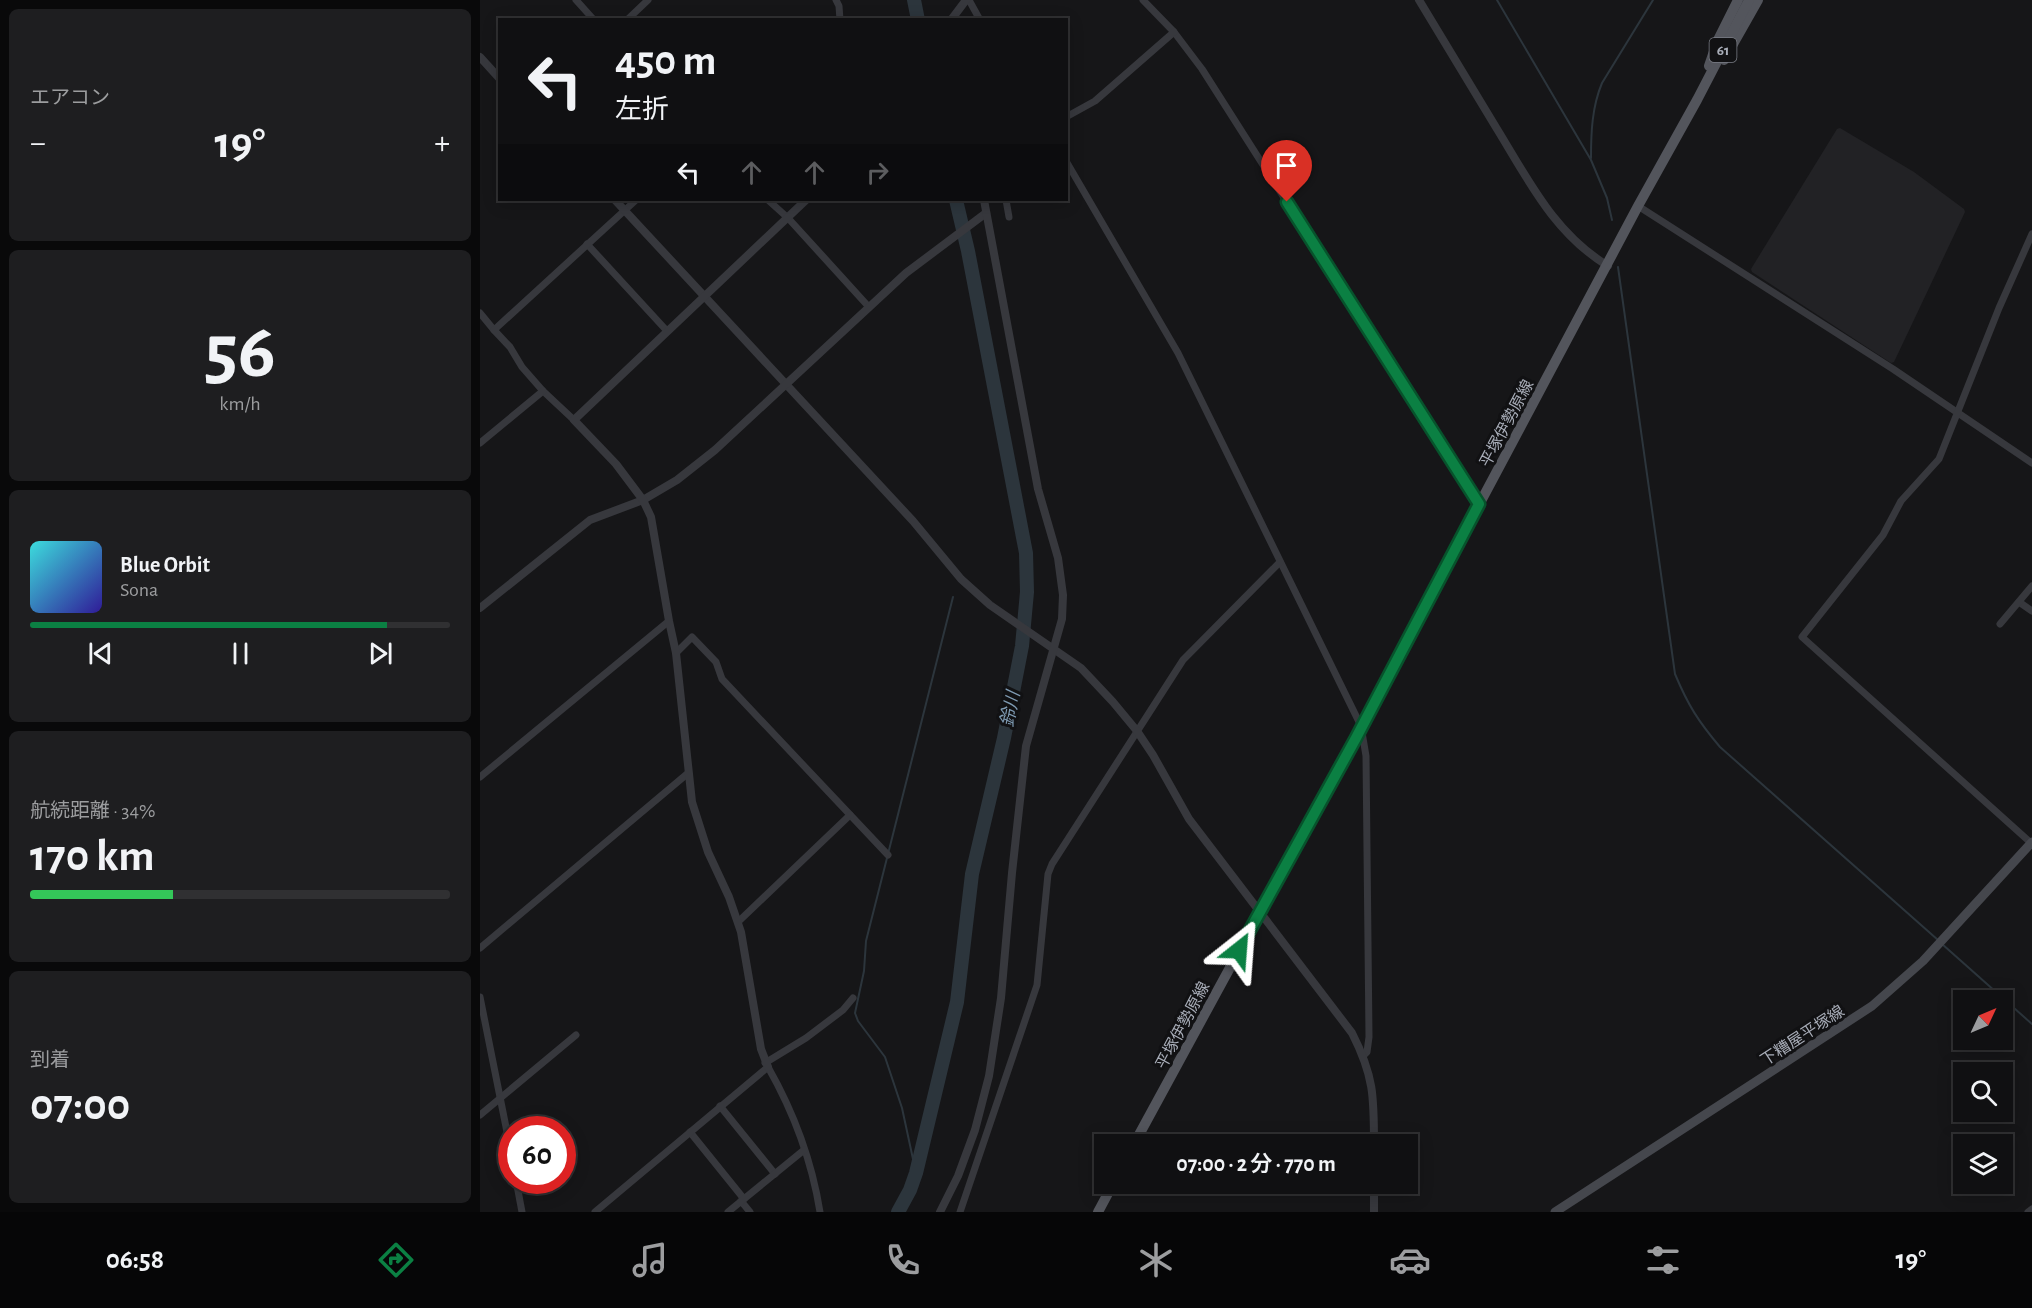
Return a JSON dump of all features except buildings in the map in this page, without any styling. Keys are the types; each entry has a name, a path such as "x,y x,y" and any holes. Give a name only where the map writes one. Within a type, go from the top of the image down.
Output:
{"main road":[{"path":"1697,100 1718,40 1738,0"},
{"name":"平塚伊勢原線","path":"1139,1134 1361,726 1749,0"},
{"path":"1697,100 1733,47 1758,0"},
{"name":"下糟屋平塚線","path":"1555,1212 1851,1021 1897,986 1938,946 2032,842"},
{"path":"1098,1212 1108,1194"}],"street":[{"path":"576,0 592,18"},
{"path":"629,18 648,0"},
{"path":"836,0 839,6 839,18"},
{"path":"951,18 968,0 980,18"},
{"path":"1143,0 1174,32 1202,69 1479,504"},
{"path":"1419,0 1548,210 1568,236 1588,254 1608,266"},
{"path":"1068,116 1095,101 1174,32"},
{"path":"480,57 498,77"},
{"path":"1068,164 1178,353 1361,726 1366,756 1368,1037 1367,1052 1364,1056"},
{"path":"616,201 913,521 961,579 993,607 1081,668 1137,731 1189,819 1341,1018 1364,1056 1371,1083 1374,1134"},
{"path":"494,330 635,201"},
{"path":"769,201 788,218 868,306"},
{"path":"574,420 805,201"},
{"path":"940,1212 958,1176 975,1130 989,1076 1001,998 1026,746 1062,619 1063,595 1056,549 1038,489 984,215 984,201"},
{"path":"1006,201 1009,217"},
{"path":"1638,206 1957,411 2032,463"},
{"path":"480,608 590,520 643,500 677,480 715,450 868,306 941,245 984,215"},
{"path":"2032,234 1939,459 1901,501 1883,535 1802,637 2032,842"},
{"path":"587,244 667,331"},
{"path":"2024,251 2032,254"},
{"path":"480,313 510,347 522,367 543,391 616,465 643,500 651,517 676,653 687,774 697,820 738,922 760,1049 766,1065 784,1096 804,1150 820,1212"},
{"path":"480,443 543,391"},
{"path":"960,1212 1037,985 1048,874 1052,864 1183,660 1280,562"},
{"path":"2000,624 2032,586"},
{"path":"2019,602 2032,611"},
{"path":"480,777 669,621"},
{"path":"676,653 692,637 716,662 722,679 888,855"},
{"path":"480,948 687,774"},
{"path":"738,922 850,815"},
{"path":"480,997 504,1116"},
{"path":"598,1211 766,1065 843,1010 853,998"},
{"path":"480,1115 576,1035"},
{"path":"720,1106 775,1174"},
{"path":"690,1132 750,1212"},
{"path":"728,1212 804,1150"},
{"path":"519,1194 522,1212"},
{"path":"1374,1194 1374,1212"},
{"path":"2028,1212 2032,1209"}],"shaded area":[{"path":"1840,128 1914,172 1965,212 1894,362 1891,363 1752,272 1751,269 1837,129"}],"waterway":[{"name":"鈴川","path":"914,0 918,18"},
{"path":"1497,0 1591,160 1607,198 1612,220"},
{"path":"1591,158 1593,120 1602,83 1653,0"},
{"name":"鈴川","path":"898,1212 916,1173 957,1002 972,874 1004,738 1022,646 1027,592 1026,553 968,251 956,201"},
{"path":"1618,267 1675,674 1684,695 1720,747 1938,940"},
{"path":"916,1173 902,1108 885,1057 858,1021 855,1013 864,971 866,941 953,597"},
{"path":"1942,944 2032,1024"}],"route":[{"path":"1239,950 1356,738 1479,504 1287,202"}]}
